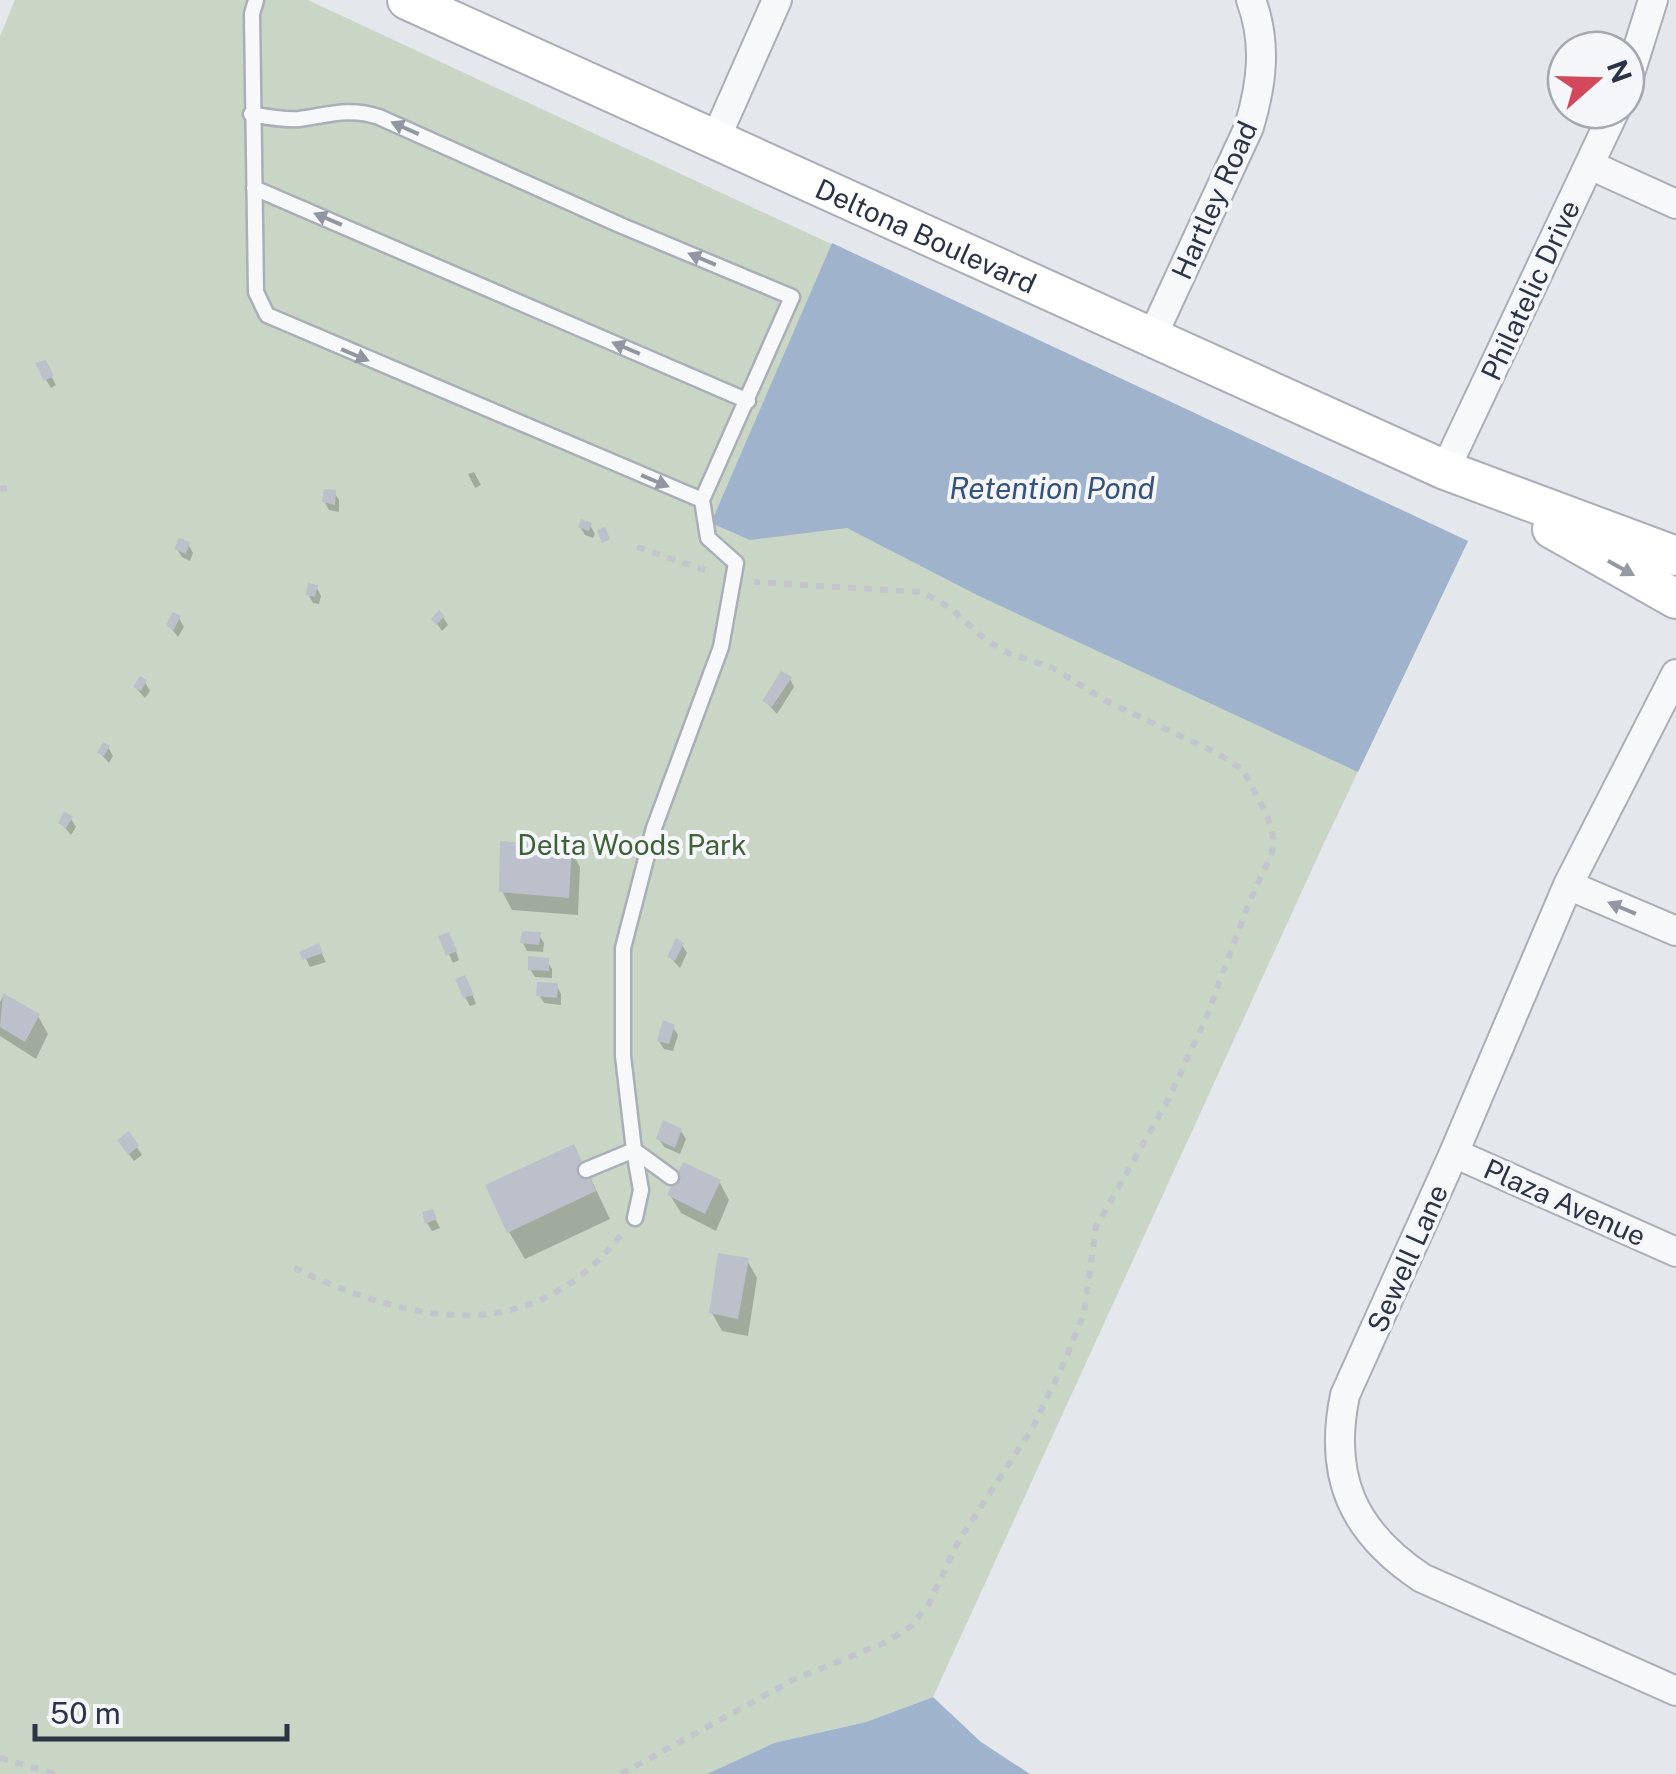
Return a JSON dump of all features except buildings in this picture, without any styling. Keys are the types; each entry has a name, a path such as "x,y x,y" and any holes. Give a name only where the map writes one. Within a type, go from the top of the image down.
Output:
{"main road":[{"name":"Deltona Boulevard","path":"407,0 1444,470 1676,556"},
{"name":"Deltona Boulevard","path":"1444,470 1676,599"}],"street":[{"path":"716,140 777,0"},
{"name":"Hartley Road","path":"1152,337 1249,127 1260,91 1262,54 1251,0"},
{"path":"1644,30 1653,0"},
{"name":"Philatelic Drive","path":"1444,470 1606,130"},
{"path":"1590,165 1676,204"},
{"name":"Sewell Lane","path":"1676,674 1568,886 1346,1395 1339,1425 1340,1462 1350,1498 1363,1526 1392,1558 1422,1578 1676,1691"},
{"path":"1568,886 1676,931"},
{"name":"Plaza Avenue","path":"1454,1152 1676,1252"}],"lane":[{"path":"256,0 252,14 251,114 256,292 267,314 702,500"},
{"path":"251,114 296,119 361,111 379,116 620,225 792,297 702,500 708,538 736,562 734,577 721,647 654,828 623,948 623,1056 641,1190 634,1218"},
{"path":"254,188 748,400"},
{"path":"586,1170 634,1150"},
{"path":"634,1150 671,1177"}],"path":[{"path":"621,1774 793,1680 886,1642 911,1626 929,1604 958,1542 1033,1427 1064,1363 1084,1313 1096,1228 1168,1100 1206,1018 1272,853 1273,836 1267,815 1242,770 1219,754 1106,701 1054,668 998,647 949,607 922,592 796,587 685,566 638,547"},
{"path":"294,1268 369,1301 424,1313 468,1316 506,1312 548,1298 579,1280 634,1218"},
{"path":"0,1758 55,1774"}],"green space":[{"name":"Delta Woods Park","path":"15,0 308,0 1468,541 1324,843 933,1697 866,1722 774,1743 707,1774 0,1774 0,36"}],"water":[{"name":"Retention Pond","path":"832,243 1468,541 1358,772 979,596 847,528 750,540 711,523"},
{"path":"933,1697 981,1742 1030,1774 707,1774 774,1743 866,1722"}]}
